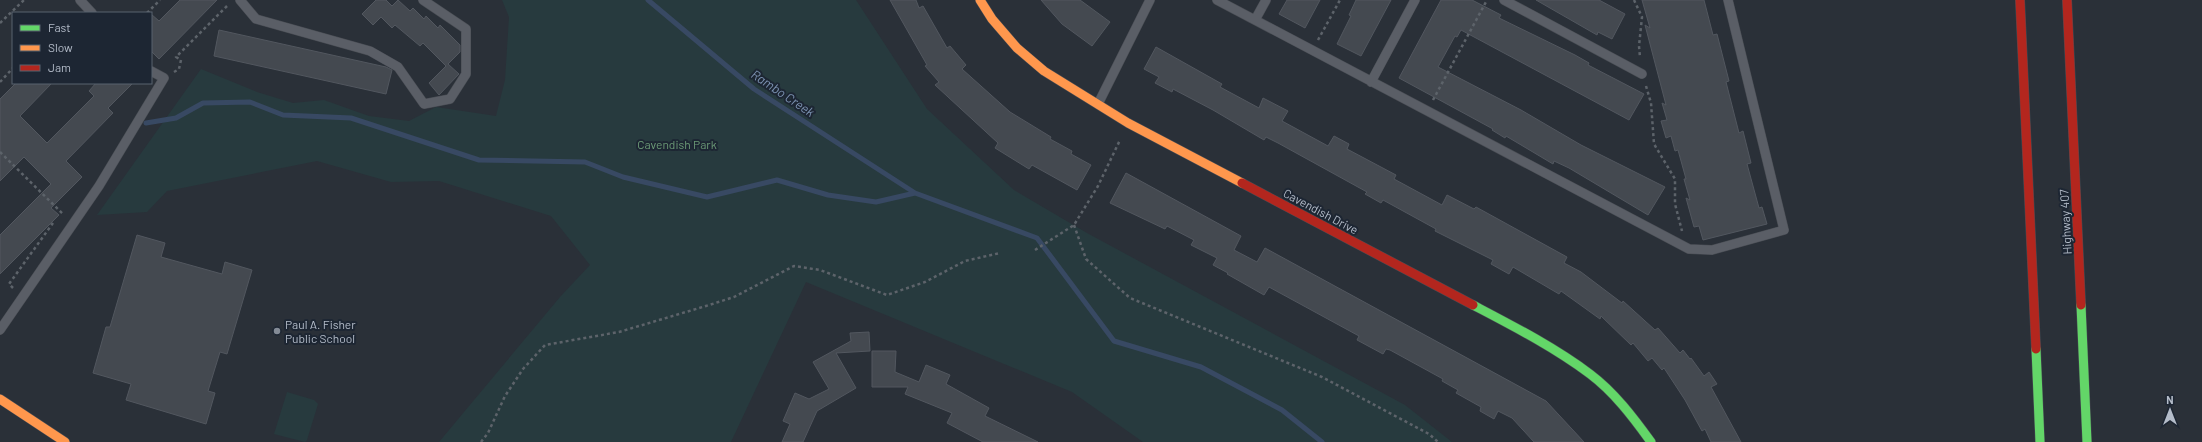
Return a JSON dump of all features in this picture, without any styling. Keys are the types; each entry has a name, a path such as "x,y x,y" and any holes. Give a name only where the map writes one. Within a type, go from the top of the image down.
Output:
{"main road":[{"name":"Cavendish Drive","path":"980,0 992,19 1017,48 1044,71 1128,123 1519,329 1590,374 1629,411 1651,442"},
{"path":"2020,0 2040,442"},
{"name":"Highway 407","path":"2068,0 2087,442"},
{"path":"0,400 65,442"}],"lane":[{"path":"80,0 91,12"},
{"path":"240,0 256,19 370,51 398,67 424,104 450,99 466,74 466,29 423,0"},
{"path":"1098,104 1150,0"},
{"path":"1216,0 1689,249 1712,250 1784,230 1728,0"},
{"path":"1255,20 1266,0"},
{"path":"1371,82 1415,0"},
{"path":"1504,0 1642,74"},
{"path":"0,330 99,186 164,78 152,72"}],"path":[{"path":"0,23 24,0"},
{"path":"148,12 160,0"},
{"path":"164,78 179,69 181,60 176,57 234,0"},
{"path":"1312,50 1340,0"},
{"path":"1427,111 1487,0"},
{"path":"1634,0 1642,17 1639,46 1642,74 1651,103 1654,144 1676,179 1676,204 1689,249"},
{"path":"14,9 17,12"},
{"path":"0,82 12,69"},
{"path":"1035,250 1074,224 1098,186 1128,123"},
{"path":"0,152 73,223"},
{"path":"23,296 9,284 53,223"},
{"path":"1074,224 1086,259 1130,298 1322,377 1429,434 1438,442"},
{"path":"482,442 488,433 505,396 523,369 545,345 619,332 706,306 734,297 794,266 820,270 887,295 925,282 965,261 1000,253"}],"green space":[{"name":"Cavendish Park","path":"502,0 856,0 927,109 1014,190 1087,233 1405,405 1452,442 1143,442 1072,392 806,282 731,442 439,442 560,297 590,265 551,216 439,181 391,182 317,161 167,191 147,212 97,215 201,69 257,92 293,103 324,100 369,116 409,121 436,107 496,116 505,80 509,17"},
{"path":"287,392 314,400 318,404 307,440 305,442 274,434"}],"building":[{"path":"180,0 217,0 159,59 152,52 152,15 159,21"},
{"path":"376,0 386,0 392,6 398,0 410,11 413,8 424,19 426,16 438,28 440,25 460,45 460,52 448,64 459,74 439,95 429,83 446,66 423,43 420,46 395,25 392,28 381,17 373,25 362,14"},
{"path":"890,0 916,0 919,8 923,6 947,48 950,46 966,65 962,69 1010,112 1051,137 1050,139 1072,151 1071,154 1091,165 1077,190 1032,165 1029,169 995,148 998,143 935,85 939,82 925,66 927,65"},
{"path":"1041,0 1080,0 1110,22 1092,46 1062,24"},
{"path":"1287,0 1320,0 1305,28 1279,14"},
{"path":"1356,0 1391,0 1361,56 1337,44 1351,16 1349,15"},
{"path":"1441,0 1472,0 1501,15 1499,18 1575,55 1589,63 1588,65 1644,94 1629,120 1461,30 1457,37 1455,36 1438,67 1521,110 1581,145 1665,187 1648,215 1569,168 1554,161 1553,164 1506,136 1505,138 1492,130 1493,129 1399,78"},
{"path":"1536,0 1599,0 1625,14 1612,39 1598,32 1597,35"},
{"path":"1642,0 1704,0 1713,35 1717,34 1729,81 1726,82 1739,133 1743,131 1751,163 1747,164 1759,208 1762,207 1767,224 1703,240 1699,226 1694,227 1686,198 1690,200 1684,179 1686,179 1678,150 1675,151 1671,136 1666,138 1661,121 1667,120 1662,103 1666,105 1645,25 1650,28"},
{"path":"219,30 386,67 392,70 386,94 214,56"},
{"path":"1156,47 1222,84 1220,87 1259,108 1263,98 1288,111 1282,121 1328,146 1334,136 1349,144 1347,149 1396,175 1394,179 1442,205 1447,195 1474,209 1476,207 1567,257 1564,263 1581,272 1622,303 1623,301 1655,330 1658,328 1680,353 1683,350 1690,359 1691,358 1704,376 1709,372 1717,384 1711,387 1741,442 1711,442 1705,429 1702,431 1685,400 1664,368 1662,370 1652,358 1648,361 1633,343 1631,345 1601,316 1600,319 1561,291 1559,294 1513,267 1509,274 1491,264 1493,260 1435,231 1436,229 1383,200 1381,203 1365,194 1367,192 1278,143 1266,137 1264,140 1213,110 1173,89 1172,92 1155,83 1159,77 1144,69"},
{"path":"15,84 51,84 20,116 47,143 94,96 89,91 95,84 132,84 108,108 113,113 66,161 82,177 51,208 59,215 0,274 0,235 51,184 24,157 0,181 0,99"},
{"path":"1126,173 1241,236 1234,250 1257,262 1265,248 1546,401 1584,442 1534,442 1512,418 1498,411 1494,419 1480,411 1481,407 1456,393 1458,390 1442,381 1443,379 1390,350 1386,349 1383,354 1357,340 1359,336 1269,287 1264,295 1227,274 1228,273 1213,265 1217,258 1191,245 1194,240 1167,226 1165,229 1110,203"},
{"path":"137,235 165,243 161,257 222,274 225,262 252,270 227,354 220,352 208,391 215,393 206,424 126,400 131,384 93,373 106,327 110,327"},
{"path":"869,332 870,351 836,353 856,388 817,411 803,442 782,442 790,424 783,421 795,393 809,399 829,389 813,362 851,341 850,333"},
{"path":"872,351 896,351 895,372 919,382 926,365 950,375 946,384 989,408 985,416 1038,442 983,442 947,423 952,413 905,394 908,387 872,387"}],"waterway":[{"name":"Rambo Creek","path":"648,0 754,89 915,193 1037,238 1114,341 1201,367 1282,410 1322,442"},
{"path":"146,123 176,118 203,103 250,102 283,115 351,118 479,160 585,162 623,177 707,197 777,180 828,195 876,202 915,193"}],"traffic: fast":[{"path":"1473,305 1548,346 1590,374 1615,397 1651,442"},
{"path":"2081,305 2087,442"},
{"path":"2036,349 2040,442"}],"traffic: slow":[{"path":"980,0 992,19 1017,48 1044,71 1128,123 1242,183"},
{"path":"0,399 65,442"}],"traffic: jam":[{"path":"2020,0 2036,349"},
{"path":"2067,0 2081,305"},
{"path":"1242,183 1473,305"}],"place":[{"name":"Paul A. Fisher Public School","path":"277,331"}]}
